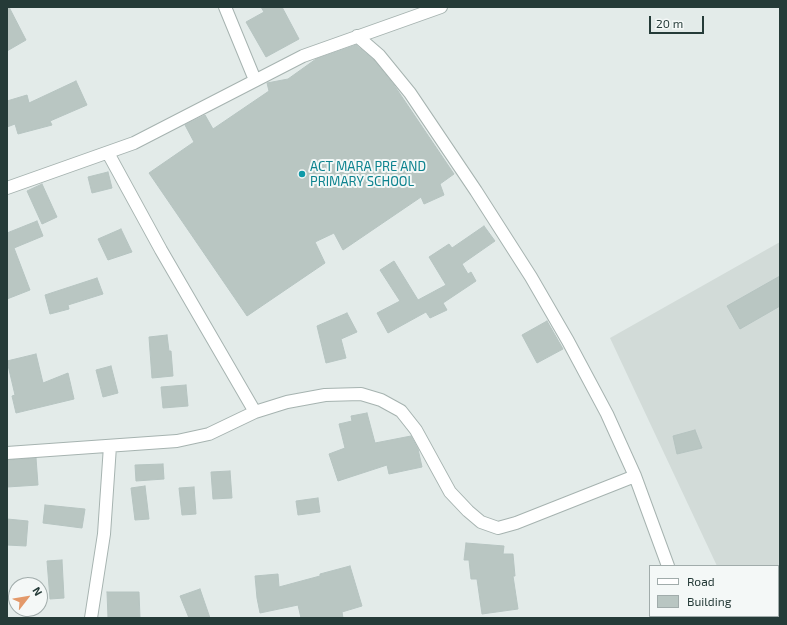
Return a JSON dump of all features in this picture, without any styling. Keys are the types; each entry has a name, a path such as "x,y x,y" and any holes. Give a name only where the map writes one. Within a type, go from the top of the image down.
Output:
{"street":[{"path":"225,7 255,80"},
{"path":"7,188 57,169 134,143 303,56 441,7"},
{"path":"357,36 379,55 410,93 481,198 531,277 568,341 607,414 635,476 668,565"},
{"path":"108,153 161,250 255,412"},
{"path":"7,453 177,441 209,434 255,412 287,402 325,395 361,394 381,400 401,411 412,425 450,492 481,522 498,528 516,523 635,476"},
{"path":"91,618 104,534 110,446"}],"shaded area":[{"path":"780,242 780,601 779,565 717,565 610,338"}],"building":[{"path":"7,7 9,7 26,40 7,51"},
{"path":"261,7 282,7 299,39 266,57 246,22 264,12"},
{"name":"ACT MARA PRE AND PRIMARY SCHOOL","path":"356,45 374,60 394,85 454,174 440,184 444,195 424,204 421,197 343,250 334,233 315,242 325,263 247,316 149,173 194,142 185,125 205,115 213,129 269,91 267,83 288,79 316,59"},
{"path":"76,81 87,105 50,121 52,125 18,134 15,124 7,127 7,101 27,95 29,103"},
{"path":"108,172 112,188 92,193 88,177"},
{"path":"42,184 57,217 42,224 27,191"},
{"path":"37,221 43,236 14,248 30,290 7,299 7,233"},
{"path":"484,226 495,241 462,264 468,274 471,272 476,281 443,303 447,310 430,318 426,312 388,333 377,313 400,301 380,270 394,261 418,300 446,285 429,257 449,244 452,248"},
{"path":"121,229 132,252 108,260 98,239"},
{"path":"780,276 780,306 740,329 727,306"},
{"path":"97,278 103,294 68,305 69,309 50,314 45,295"},
{"path":"347,313 357,332 341,339 346,358 326,363 317,326"},
{"path":"547,321 563,349 537,363 522,335"},
{"path":"167,335 169,351 171,351 173,376 152,378 149,337"},
{"path":"36,354 43,383 68,373 74,399 16,413 12,396 15,395 7,361"},
{"path":"111,366 118,393 103,397 96,370"},
{"path":"186,385 188,406 163,408 161,387"},
{"path":"367,413 375,443 411,436 418,449 422,467 389,474 387,465 338,481 329,454 345,448 339,424 352,421 351,416"},
{"path":"695,430 702,448 677,454 673,436"},
{"path":"36,458 38,485 7,487 7,460"},
{"path":"163,464 164,479 136,481 135,465"},
{"path":"230,471 232,498 213,499 211,472"},
{"path":"145,486 149,519 135,520 131,488"},
{"path":"194,487 196,514 182,515 179,488"},
{"path":"318,498 320,512 298,515 296,501"},
{"path":"45,505 85,509 82,528 43,523"},
{"path":"7,519 28,521 26,546 7,545"},
{"path":"466,543 504,546 503,554 513,554 515,576 513,576 518,609 482,614 477,579 471,579 469,560 464,560"},
{"path":"62,560 64,598 50,599 47,561"},
{"path":"350,566 362,606 342,612 343,618 301,618 298,605 260,613 255,576 278,574 279,587"},
{"path":"200,589 210,618 189,618 180,596"},
{"path":"107,592 139,592 140,618 108,618"}],"place":[{"name":"ACT MARA PRE AND PRIMARY SCHOOL","path":"302,174"}]}
